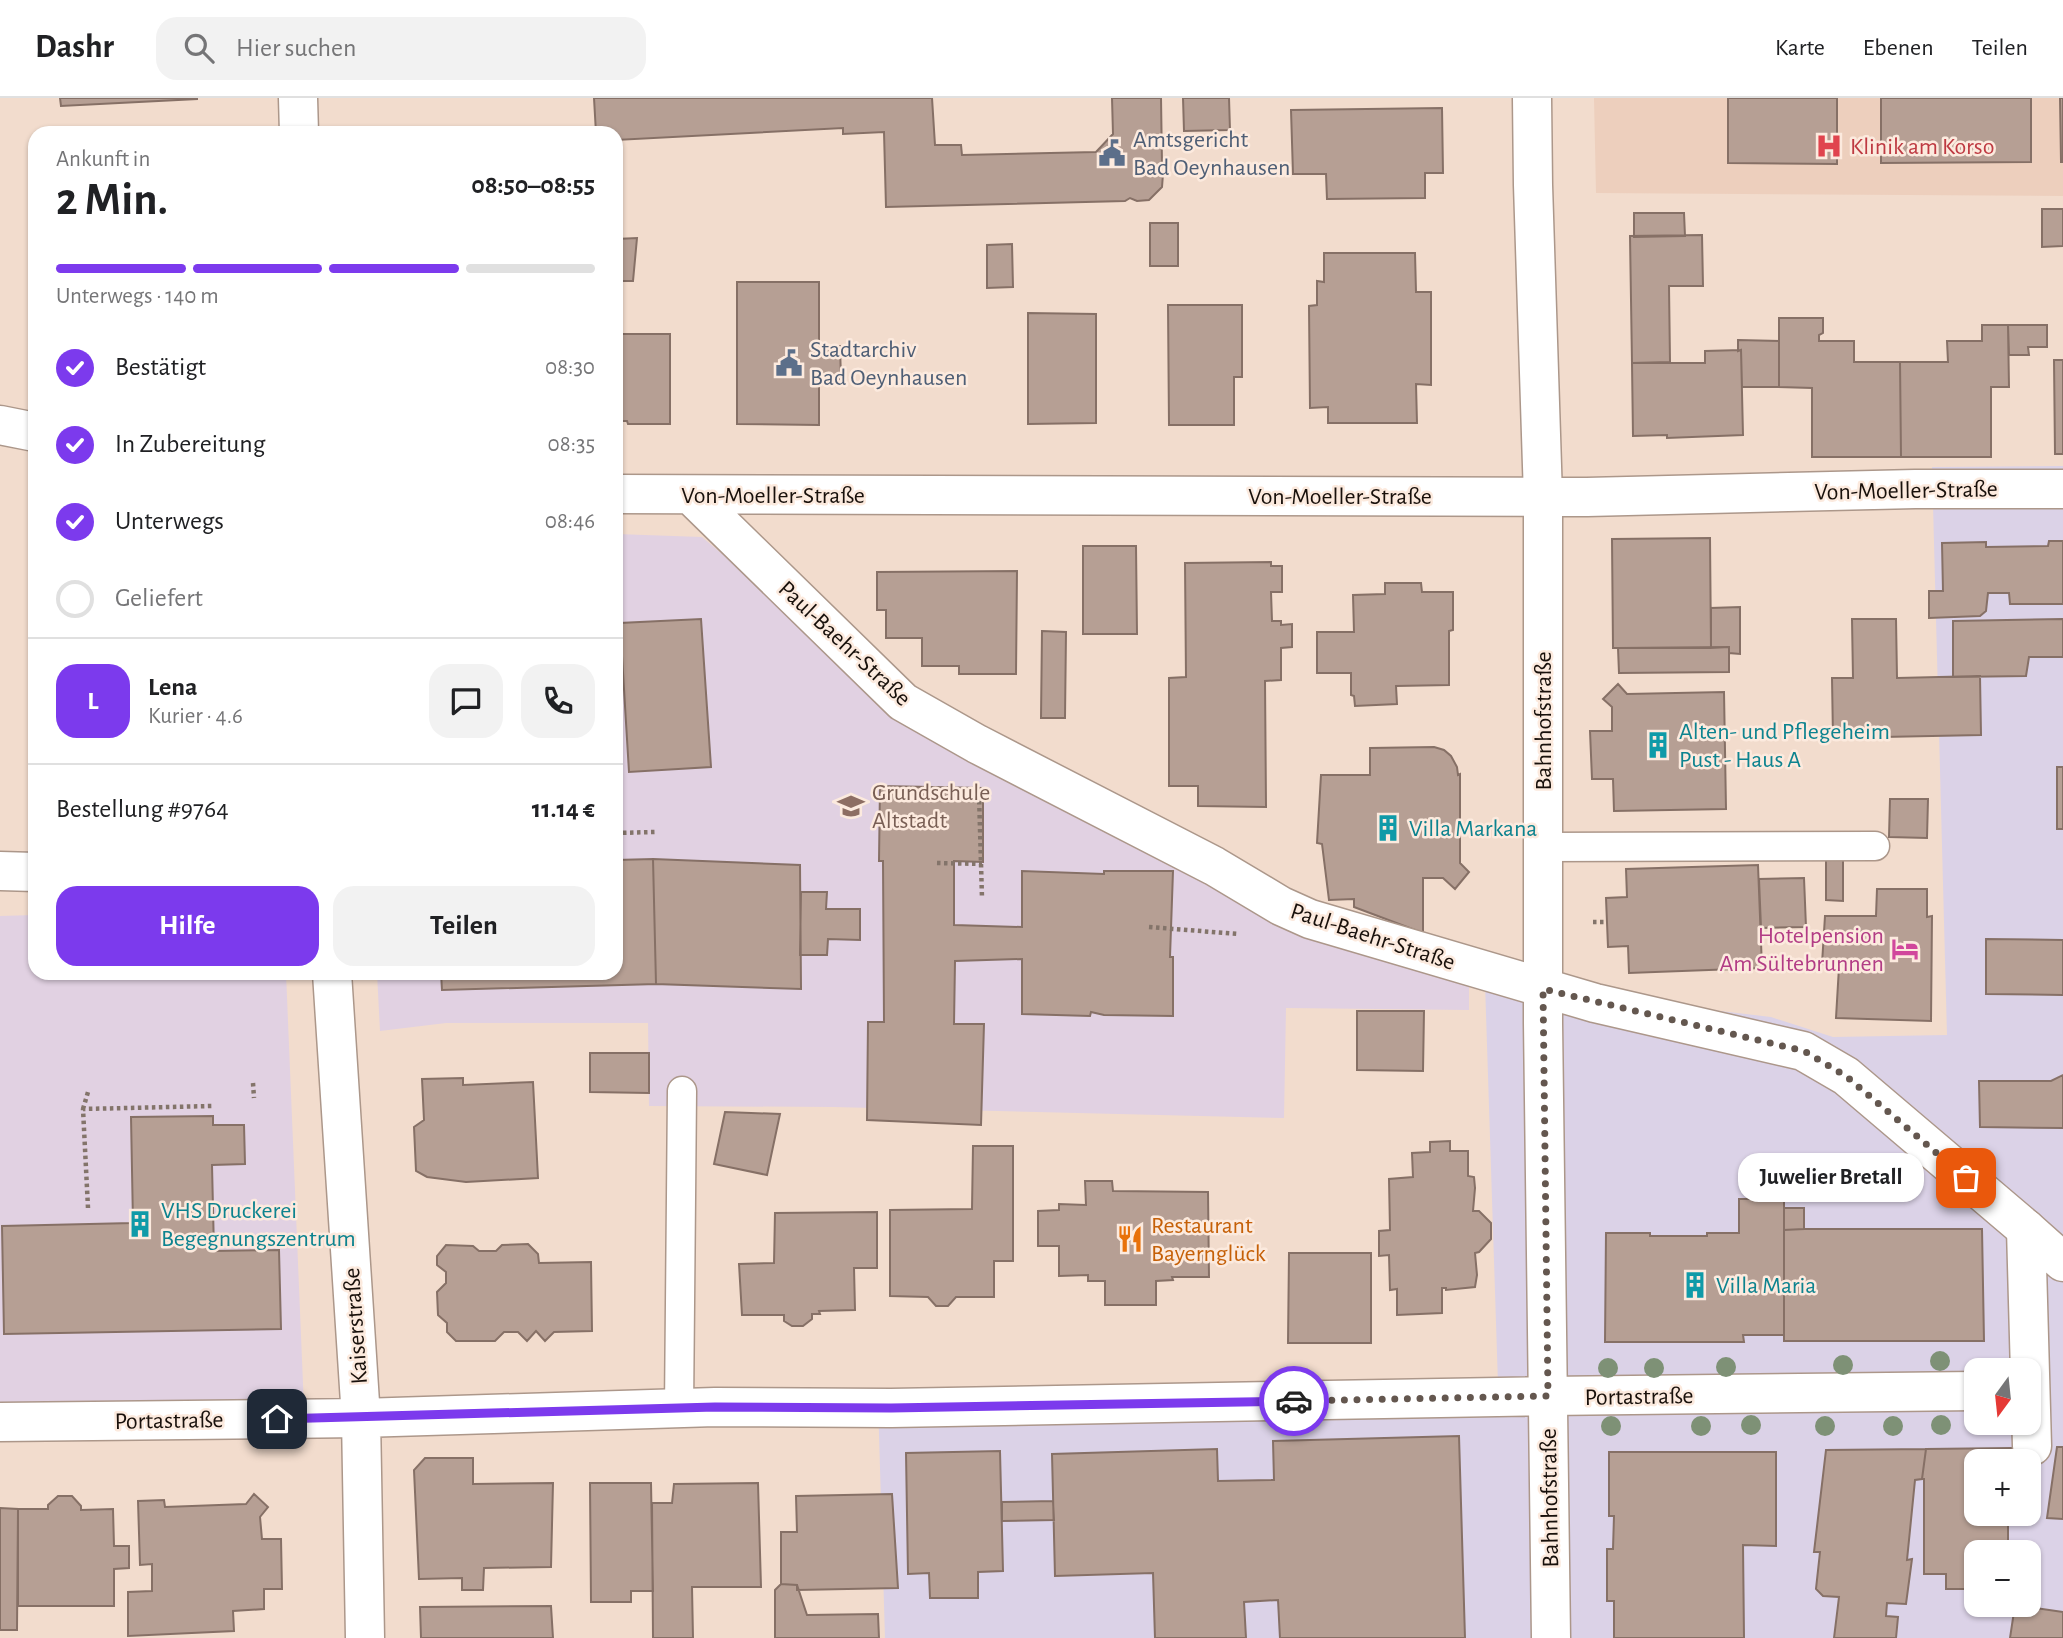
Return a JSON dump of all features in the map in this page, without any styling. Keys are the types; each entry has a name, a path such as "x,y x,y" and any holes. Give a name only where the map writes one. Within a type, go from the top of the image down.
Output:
{"street":[{"path":"298,98 299,126"},
{"name":"Bahnhofstraße","path":"1532,98 1543,497 1543,989 1551,1638"},
{"path":"0,425 28,431"},
{"name":"Von-Moeller-Straße","path":"623,494 1543,497 1915,489 2063,489"},
{"name":"Paul-Baehr-Straße","path":"691,495 903,702 977,744 1214,866 1281,906 1310,919 1543,989 1804,1051 1846,1076 2063,1262"},
{"path":"0,871 28,872"},
{"name":"Kaiserstraße","path":"332,980 360,1418 365,1638"},
{"path":"2026,1229 2038,1358"},
{"name":"Portastraße","path":"0,1422 360,1418 679,1409 919,1408 1964,1391"},
{"path":"2032,1446 2034,1435"}],"lane":[{"path":"1543,847 1875,846"},
{"path":"679,1409 682,1091"}],"path":[{"path":"977,744 982,898"},
{"path":"623,833 655,832"},
{"path":"937,863 982,864"},
{"path":"1593,922 1606,922"},
{"path":"1149,927 1241,935"},
{"path":"253,1083 254,1098"},
{"path":"88,1092 83,1109 88,1208"},
{"path":"83,1109 213,1106"}],"shaded area":[{"name":"Klinik am Korso","path":"1594,98 2063,98 2063,196 1596,193"},
{"path":"2063,466 2063,1638 885,1638 878,1400 1498,1384 1485,983 1771,1017 1833,1037 1947,1035 1932,467"},
{"name":"Grundschule Altstadt","path":"623,534 702,537 901,705 1469,984 1469,1010 1286,1008 1284,1118 833,1107 649,1106 648,1023 446,1023 380,1031 377,980 623,980"},
{"path":"28,915 28,980 286,980 304,1408 0,1410 0,916"}],"building":[{"path":"60,98 197,98 197,99 61,106"},
{"name":"Amtsgericht Bad Oeynhausen","path":"594,98 932,98 935,145 961,145 962,155 1096,152 1113,134 1112,98 1161,98 1162,164 1159,168 1163,174 1162,187 1149,200 1137,201 1130,198 1125,201 886,207 884,132 843,134 843,128 623,140 623,126 596,126"},
{"path":"1183,98 1229,98 1230,130 1184,131"},
{"path":"1728,98 1837,98 1837,164 1728,163"},
{"path":"1881,98 2031,98 2031,162 1881,163"},
{"path":"2060,98 2063,98 2063,162 2061,162"},
{"path":"1442,108 1443,173 1425,173 1425,198 1327,199 1326,174 1293,174 1291,110"},
{"path":"2042,209 2063,209 2063,246 2042,247"},
{"path":"1634,213 1684,213 1685,236 1634,237"},
{"path":"1150,223 1178,223 1178,266 1150,266"},
{"path":"1702,235 1703,286 1669,286 1670,362 1632,363 1630,236"},
{"path":"637,238 633,281 623,281 623,239"},
{"path":"1012,244 1013,287 987,288 987,245"},
{"path":"1324,253 1415,253 1416,292 1431,292 1431,385 1416,384 1417,423 1328,423 1328,407 1310,408 1309,306 1317,305 1317,281 1324,282"},
{"name":"Stadtarchiv Bad Oeynhausen","path":"737,282 819,282 819,346 840,346 841,379 819,380 819,425 737,424"},
{"path":"1168,305 1242,305 1242,377 1234,377 1234,425 1169,425"},
{"path":"1028,313 1096,314 1096,423 1028,424"},
{"path":"1779,318 1823,318 1823,333 1819,335 1819,341 1854,341 1854,362 1900,362 1901,457 1812,457 1812,388 1779,387"},
{"path":"1982,325 2008,325 2009,387 1991,387 1991,457 1901,457 1900,362 1948,362 1947,341 1982,341"},
{"path":"2008,325 2047,325 2047,347 2028,347 2029,355 2009,355"},
{"path":"623,334 670,334 670,424 628,424 623,421"},
{"path":"1738,340 1779,341 1779,387 1742,387 1741,350 1738,351"},
{"path":"1741,350 1743,435 1667,438 1667,435 1633,436 1632,363 1705,363 1705,351"},
{"path":"2054,360 2063,360 2063,454 2055,454"},
{"path":"1710,538 1711,648 1613,648 1612,539"},
{"path":"2049,541 2063,541 2063,604 2010,604 2009,593 1988,593 1986,611 1980,616 1929,618 1929,591 1943,591 1942,543 1986,542 1986,547 2048,546"},
{"path":"1083,546 1136,546 1137,634 1083,634"},
{"path":"1271,562 1271,566 1282,566 1282,592 1271,592 1272,621 1281,621 1281,625 1292,624 1292,647 1281,648 1281,680 1265,681 1266,807 1198,806 1198,786 1169,786 1169,678 1186,677 1185,563"},
{"path":"1017,571 1016,674 959,674 959,666 922,666 922,638 886,638 886,610 877,610 877,572"},
{"path":"1385,583 1421,583 1422,592 1453,592 1453,630 1449,631 1449,685 1396,686 1397,704 1355,706 1354,696 1351,695 1351,673 1317,673 1317,632 1354,632 1353,595 1385,594"},
{"path":"1740,607 1740,654 1729,653 1729,647 1711,648 1711,608"},
{"path":"701,619 711,767 629,772 623,623"},
{"path":"1852,619 1896,619 1897,678 1980,676 1981,735 1833,738 1832,678 1853,678"},
{"path":"2063,619 2063,657 2029,657 2026,676 1953,677 1953,621"},
{"path":"1042,631 1066,632 1065,718 1041,718"},
{"path":"1729,647 1729,672 1619,673 1618,648"},
{"name":"Alten- und Pflegeheim Pust - Haus A","path":"1618,684 1627,694 1724,692 1726,809 1614,811 1613,779 1592,779 1590,731 1612,731 1612,707 1603,699"},
{"name":"Villa Markana","path":"1434,747 1451,756 1458,775 1460,774 1460,863 1469,872 1455,889 1443,878 1423,878 1423,933 1354,907 1354,899 1329,900 1322,844 1317,843 1321,775 1370,775 1370,748"},
{"path":"2057,767 2063,767 2063,829 2057,829"},
{"path":"880,786 983,788 983,862 954,861 954,925 1022,927 1022,871 1104,874 1104,871 1173,871 1170,957 1173,957 1173,1016 1104,1015 1091,1012 1090,1016 1022,1014 1022,959 955,961 954,1024 984,1024 981,1125 867,1120 868,1022 884,1022 883,861 879,861"},
{"path":"1890,799 1928,799 1927,838 1889,837"},
{"path":"1826,858 1843,858 1843,901 1826,900"},
{"path":"653,859 656,984 442,990 441,980 623,980 623,860"},
{"path":"653,859 800,865 801,989 656,984"},
{"path":"1758,865 1762,968 1629,973 1628,946 1608,947 1606,898 1627,897 1626,869"},
{"path":"1804,878 1806,927 1761,928 1759,879"},
{"path":"1877,889 1927,889 1927,917 1932,916 1931,1021 1836,1018 1839,967 1822,964 1825,916 1876,916"},
{"path":"801,892 827,892 826,909 860,909 860,940 828,939 827,955 800,955"},
{"path":"1986,939 2063,940 2063,995 1986,994"},
{"path":"1357,1011 1424,1011 1423,1071 1357,1070"},
{"path":"590,1053 649,1053 649,1093 590,1092"},
{"path":"2063,1075 2063,1128 1980,1127 1979,1081 2051,1081"},
{"path":"463,1078 463,1085 533,1082 538,1178 466,1182 427,1177 416,1171 414,1127 424,1120 422,1079"},
{"path":"725,1112 780,1114 767,1175 714,1164"},
{"name":"VHS Druckerei Begegnungszentrum","path":"213,1116 213,1125 244,1125 245,1164 212,1165 214,1251 279,1250 281,1329 4,1334 2,1226 133,1223 131,1117"},
{"path":"1450,1141 1450,1151 1468,1151 1468,1176 1474,1177 1475,1188 1473,1211 1479,1211 1491,1223 1491,1239 1475,1253 1475,1287 1446,1290 1442,1288 1442,1313 1397,1315 1397,1289 1390,1290 1389,1255 1379,1256 1379,1231 1390,1230 1389,1179 1413,1177 1412,1153 1430,1152 1430,1142"},
{"path":"973,1146 1013,1146 1013,1261 994,1261 994,1297 956,1297 948,1306 936,1306 928,1297 890,1296 890,1210 972,1209"},
{"path":"1085,1181 1112,1181 1113,1191 1208,1192 1209,1277 1172,1277 1173,1280 1156,1281 1156,1305 1105,1305 1105,1281 1088,1281 1088,1275 1059,1276 1059,1246 1038,1246 1038,1211 1059,1210 1059,1204 1086,1205"},
{"name":"Villa Maria","path":"1739,1199 1784,1199 1784,1335 1743,1335 1744,1342 1605,1342 1606,1233 1707,1236 1707,1233 1739,1233"},
{"path":"1784,1208 1804,1208 1804,1229 1784,1230"},
{"path":"877,1212 877,1268 854,1268 855,1310 819,1311 820,1314 812,1314 812,1319 803,1326 792,1326 784,1321 784,1315 742,1315 739,1264 774,1263 775,1213"},
{"path":"1982,1229 1984,1341 1784,1341 1784,1230"},
{"path":"528,1244 538,1254 539,1263 591,1262 592,1331 554,1332 545,1341 536,1331 527,1341 518,1332 504,1332 495,1341 456,1341 447,1332 447,1323 438,1315 437,1292 446,1283 446,1272 437,1265 437,1256 446,1245 473,1246 479,1251 496,1251 502,1245"},
{"path":"1289,1253 1371,1253 1371,1343 1288,1343"},
{"path":"1459,1436 1465,1638 1280,1638 1278,1600 1244,1602 1246,1638 1155,1638 1153,1573 1055,1576 1052,1454 1217,1449 1218,1481 1274,1480 1273,1441"},
{"path":"2057,1447 2063,1447 2063,1519 2047,1518"},
{"path":"2012,1448 1964,1449 1964,1526 2008,1526 2008,1540 1964,1540 1964,1589 1946,1589 1946,1574 1924,1574 1922,1479 1926,1449"},
{"path":"1926,1449 1922,1479 1915,1480 1907,1560 1912,1559 1906,1604 1887,1603 1886,1616 1898,1617 1896,1638 1834,1638 1839,1597 1823,1596 1816,1589 1820,1552 1814,1552 1826,1450"},
{"path":"1000,1451 1003,1571 978,1572 978,1598 930,1598 929,1573 908,1574 906,1453"},
{"path":"1609,1452 1776,1452 1776,1546 1743,1545 1744,1638 1614,1638 1614,1601 1607,1601 1607,1549 1613,1549 1614,1516 1609,1516"},
{"path":"425,1458 473,1458 473,1484 553,1483 551,1567 484,1568 483,1590 462,1590 462,1578 419,1579 414,1470"},
{"path":"590,1483 651,1483 653,1591 631,1591 631,1602 591,1602"},
{"path":"758,1483 761,1587 692,1587 693,1638 653,1638 652,1503 672,1503 674,1484"},
{"path":"254,1494 268,1507 260,1517 262,1539 281,1539 282,1589 264,1589 264,1609 233,1611 234,1631 128,1636 128,1592 152,1591 152,1564 140,1565 138,1501 164,1500 165,1507 246,1504"},
{"path":"892,1494 898,1588 797,1590 797,1585 781,1584 781,1532 797,1532 796,1496"},
{"path":"58,1496 72,1496 81,1506 81,1510 113,1509 114,1546 129,1546 129,1568 114,1569 114,1606 18,1606 18,1509 48,1509 48,1505"},
{"path":"1053,1501 1054,1520 1002,1521 1002,1502"},
{"path":"0,1508 18,1509 17,1630 0,1630"},
{"path":"781,1584 797,1585 807,1615 878,1614 879,1638 775,1638 775,1590"},
{"path":"551,1606 553,1638 421,1638 420,1607"},
{"path":"2041,1609 2063,1612 2063,1638 2010,1638 2013,1617 2041,1617"}],"way so far":[{"path":"1294,1401 1548,1396 1543,989 1804,1051 1846,1076 1966,1178"}],"place":[{"name":"Klinik am Korso","path":"1829,146"},
{"name":"Amtsgericht Bad Oeynhausen","path":"1112,153"},
{"name":"Stadtarchiv Bad Oeynhausen","path":"789,363"},
{"name":"Alten- und Pflegeheim Pust - Haus A","path":"1658,745"},
{"name":"Grundschule Altstadt","path":"851,806"},
{"name":"Villa Markana","path":"1388,828"},
{"name":"Hotelpension Am Sültebrunnen","path":"1905,949"},
{"name":"Juwelier Bretall","path":"1966,1178"},
{"name":"VHS Druckerei Begegnungszentrum","path":"140,1224"},
{"name":"Restaurant Bayernglück","path":"1130,1239"},
{"name":"Villa Maria","path":"1695,1285"}],"route":[{"path":"277,1419 715,1407 891,1408 1294,1401"}]}
